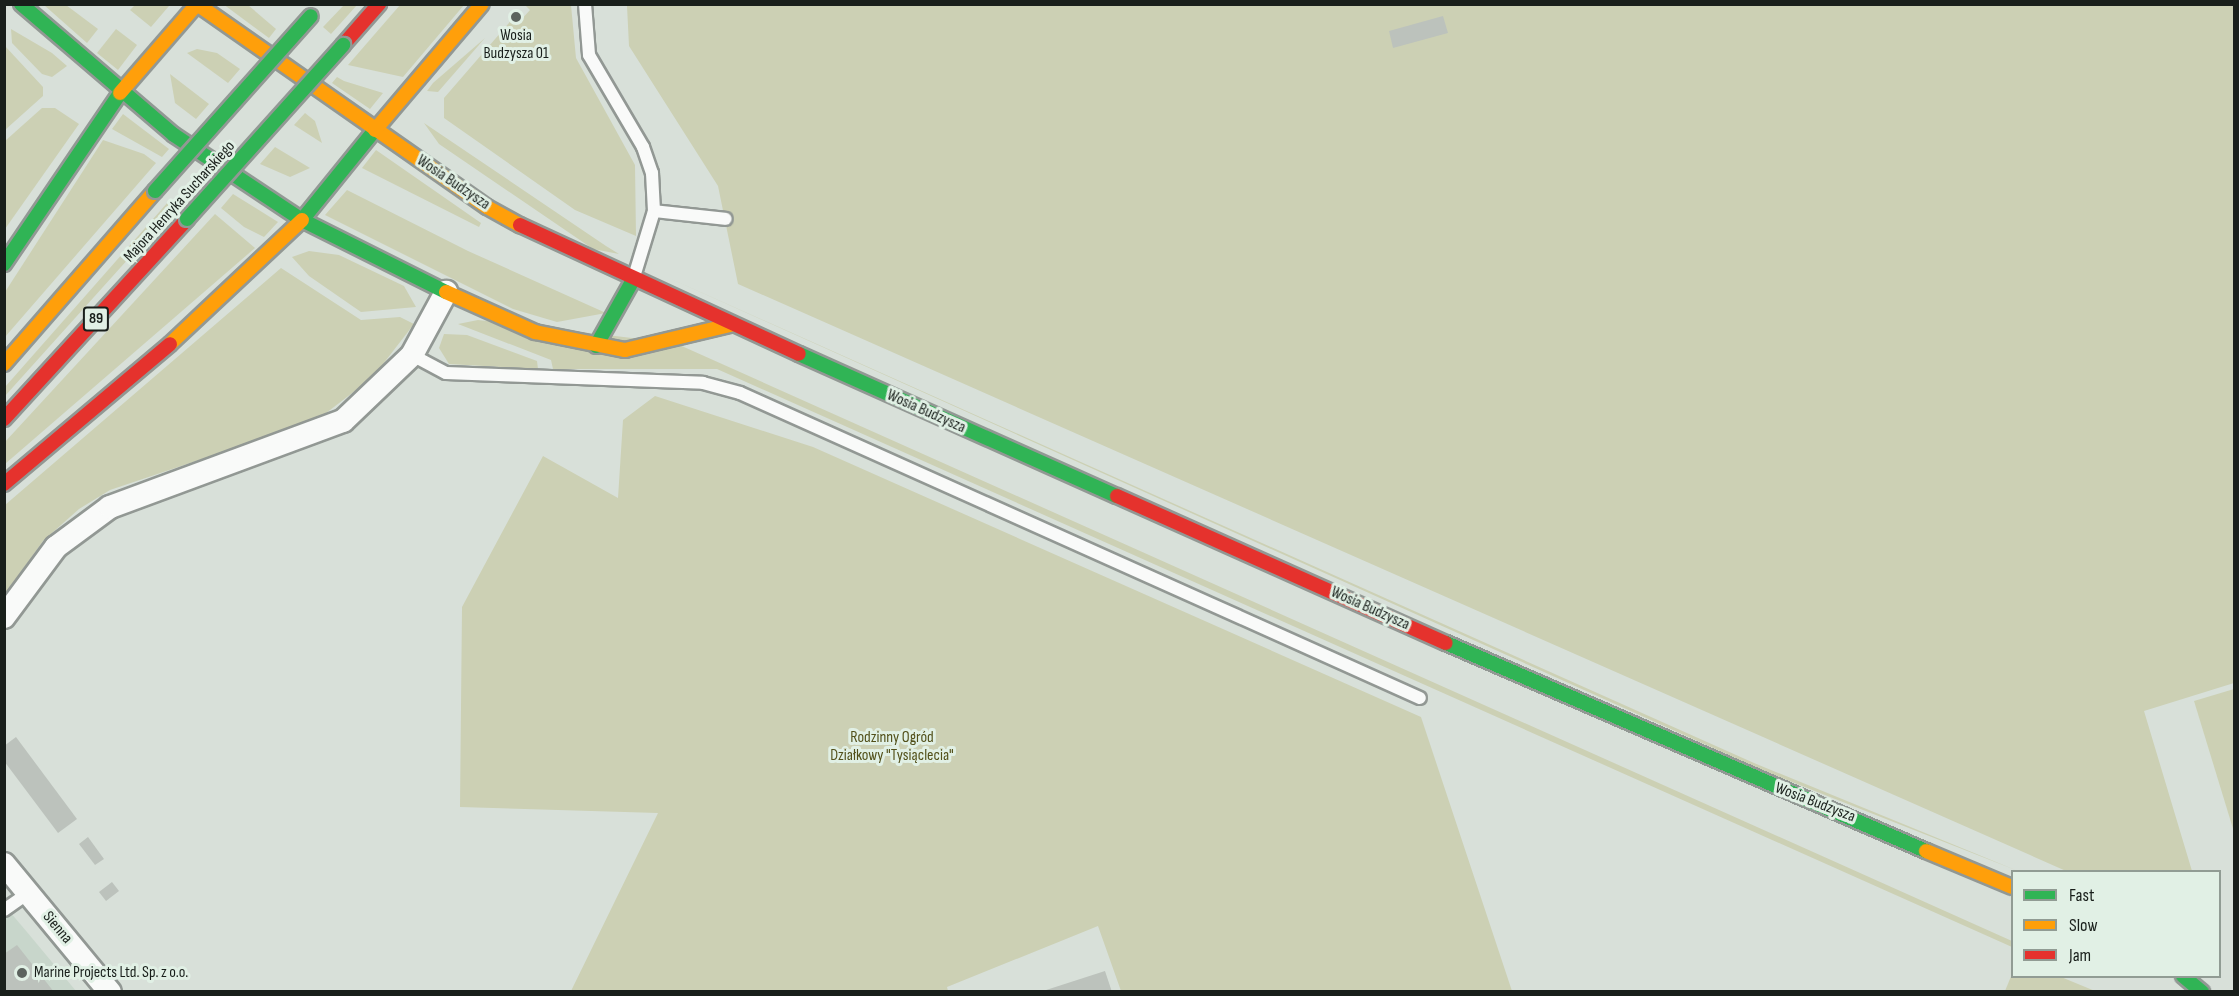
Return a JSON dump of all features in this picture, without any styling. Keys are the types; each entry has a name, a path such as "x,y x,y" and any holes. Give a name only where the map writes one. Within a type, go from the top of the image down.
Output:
{"main road":[{"path":"21,4 120,93 302,220 446,292 535,332 625,350 730,325"},
{"path":"4,264 120,93 197,4"},
{"name":"Wosia Budzysza","path":"197,4 487,207 633,280 1680,748 2011,885"},
{"name":"Majora Henryka Sucharskiego","path":"4,364 322,4"},
{"name":"Majora Henryka Sucharskiego","path":"4,419 188,219 379,4"},
{"path":"4,484 192,325 302,220 482,4"},
{"path":"596,346 633,280"},
{"path":"2185,978 2202,992"}],"street":[{"path":"4,617 56,547 110,507 343,421 412,355 446,292"},
{"name":"Sienna","path":"4,864 110,992"}],"lane":[{"path":"585,4 589,55 643,147 652,173 654,211 633,280"},
{"path":"654,211 726,219"},
{"path":"412,355 446,373 703,383 740,393 1420,698"},
{"path":"4,910 28,893"}],"shaded area":[{"path":"4,905 27,932 76,991 5,991"}],"green space":[{"path":"167,4 169,6 151,27 130,10 135,5"},
{"path":"223,4 248,5 276,29 269,38"},
{"path":"44,5 66,5 98,29 87,43"},
{"path":"344,5 357,5 331,34 323,27"},
{"path":"400,5 464,5 403,77 348,65"},
{"path":"525,5 571,5 576,58 635,165 636,236 575,210 444,118 444,98 514,17 520,21 530,10"},
{"path":"2234,5 2234,683 2144,711 2192,870 2064,870 738,284 718,186 629,46 627,6"},
{"path":"11,29 52,53 67,66 52,77 42,74 12,43"},
{"path":"116,29 137,45 118,70 97,53"},
{"path":"485,38 438,92 427,91 433,83"},
{"path":"5,46 43,87 43,96 5,130"},
{"path":"197,49 217,53 240,69 228,83 187,53"},
{"path":"170,74 209,104 196,119 175,103"},
{"path":"337,77 383,93 370,109 332,83"},
{"path":"42,108 55,108 79,124 5,229 5,141"},
{"path":"305,113 315,121 322,143 294,125"},
{"path":"123,114 169,149 162,157 112,129"},
{"path":"424,123 619,254 593,249 439,144"},
{"path":"103,140 144,154 156,163 5,337 5,292"},
{"path":"275,147 310,168 290,177 260,164"},
{"path":"376,150 481,223 479,227 362,168"},
{"path":"347,190 468,251 606,313 557,322 513,309 325,215"},
{"path":"233,194 278,222 264,237 244,227 221,208"},
{"path":"168,202 174,208 5,396 5,387"},
{"path":"215,214 255,248 5,464 4,443"},
{"path":"309,251 339,255 404,286 416,307 361,312 309,276 292,257"},
{"path":"281,268 361,320 400,317 414,324 373,377 317,420 110,490 79,509 43,541 5,594 5,505"},
{"path":"658,273 1754,763 2016,870 1764,771"},
{"path":"478,320 675,343 2011,941 2011,947 717,369 553,369 551,360 458,324"},
{"path":"444,334 467,335 537,361 538,369 449,364 439,348"},
{"name":"Rodzinny Ogród Działkowy \"Tysiąclecia\"","path":"655,396 813,447 1421,717 1512,991 1121,991 1098,926 947,987 948,991 571,991 658,813 460,807 462,607 543,456 618,498 623,420"},
{"path":"2234,689 2234,832 2194,701"},
{"path":"2011,976 2063,978 2095,991 2005,991"}],"building":[{"path":"1443,16 1448,33 1393,48 1389,31"},
{"path":"16,737 77,819 58,833 4,761 4,746"},
{"path":"88,837 104,859 95,865 79,844"},
{"path":"112,882 119,891 106,901 99,892"},
{"name":"Marine Projects Ltd. Sp. z o.o.","path":"17,945 54,992 4,992 4,954"},
{"path":"1105,971 1112,992 1043,992 1043,991"}],"traffic: fast":[{"path":"21,4 174,135 302,220 446,292"},
{"path":"155,191 311,16"},
{"path":"187,219 343,45"},
{"path":"4,264 120,93"},
{"path":"302,220 375,130"},
{"path":"596,346 633,280"},
{"path":"799,354 1117,496"},
{"path":"1446,643 1926,851"},
{"path":"2185,978 2202,992"}],"traffic: slow":[{"path":"197,4 487,207 520,225"},
{"path":"120,93 197,4"},
{"path":"375,130 482,4"},
{"path":"4,364 155,191"},
{"path":"170,344 302,220"},
{"path":"446,292 535,332 625,350 730,325"},
{"path":"1926,851 2011,887"}],"traffic: jam":[{"path":"343,45 379,4"},
{"path":"4,419 187,219"},
{"path":"520,225 799,354"},
{"path":"4,484 170,344"},
{"path":"1117,496 1446,643"}],"place":[{"name":"Wosia Budzysza 01","path":"516,17"},
{"name":"Marine Projects Ltd. Sp. z o.o.","path":"22,973"}]}
